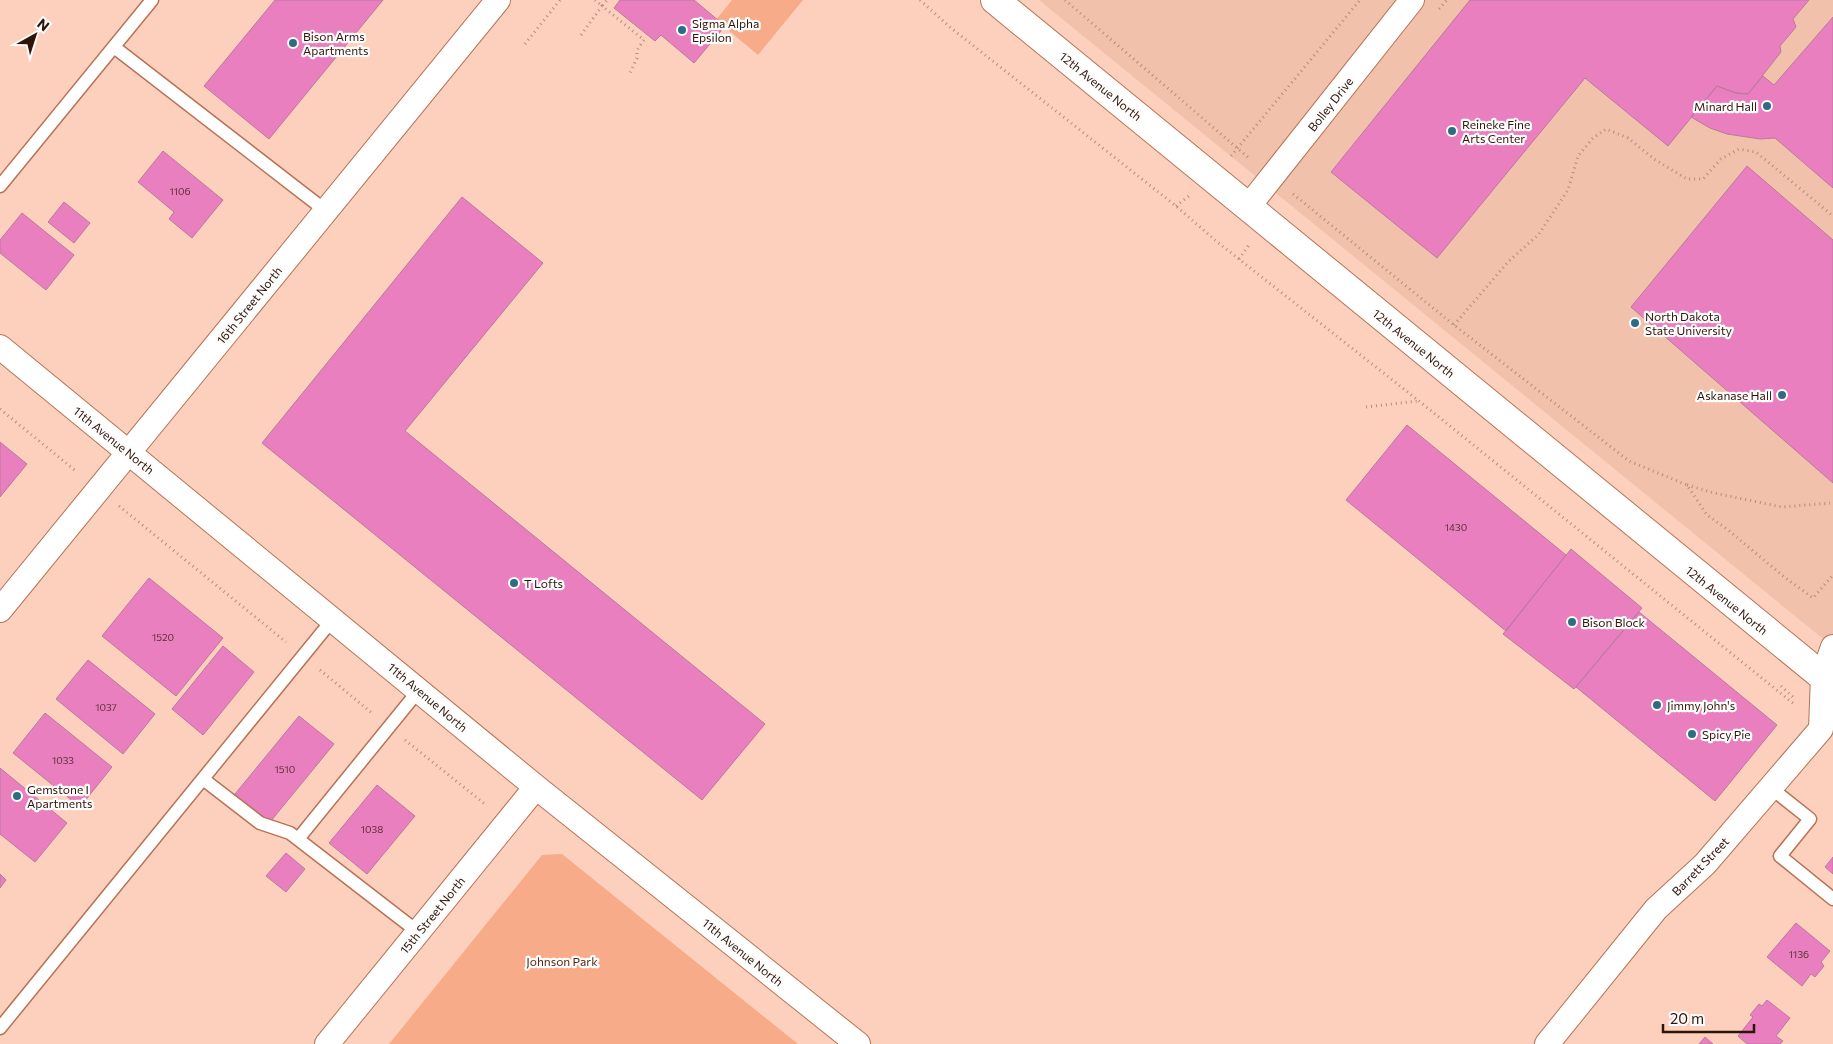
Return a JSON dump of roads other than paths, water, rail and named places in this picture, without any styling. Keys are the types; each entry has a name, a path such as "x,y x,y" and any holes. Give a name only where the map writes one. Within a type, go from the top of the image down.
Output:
{"main road":[{"name":"12th Avenue North","path":"995,0 1828,681"}],"street":[{"name":"Bolley Drive","path":"1248,207 1412,0"},
{"name":"16th Street North","path":"0,610 326,212 492,2"},
{"name":"11th Avenue North","path":"0,347 536,787 858,1044"},
{"path":"1828,681 1833,648"},
{"name":"Barrett Street","path":"1547,1044 1656,909 1705,864 1821,729 1828,681"},
{"name":"15th Street North","path":"327,1044 536,787"}],"lane":[{"path":"0,186 152,0"},
{"path":"114,47 326,212"},
{"path":"0,1028 333,619"},
{"path":"298,839 419,690"},
{"path":"204,779 260,823 290,833 418,932"},
{"path":"1772,788 1810,819 1780,856 1833,898"}],"place":[{"name":"Sigma Alpha Epsilon","path":"682,30"},
{"name":"Bison Arms Apartments","path":"293,43"},
{"name":"Minard Hall","path":"1767,106"},
{"name":"Reineke Fine Arts Center","path":"1452,131"},
{"name":"North Dakota State University","path":"1635,323"},
{"name":"Askanase Hall","path":"1782,395"},
{"name":"T Lofts","path":"514,583"},
{"name":"Bison Block","path":"1572,622"},
{"name":"Jimmy John's","path":"1657,705"},
{"name":"Spicy Pie","path":"1692,734"},
{"name":"Gemstone I Apartments","path":"17,796"}],"park label":[{"name":"Johnson Park","path":"562,961"}]}
